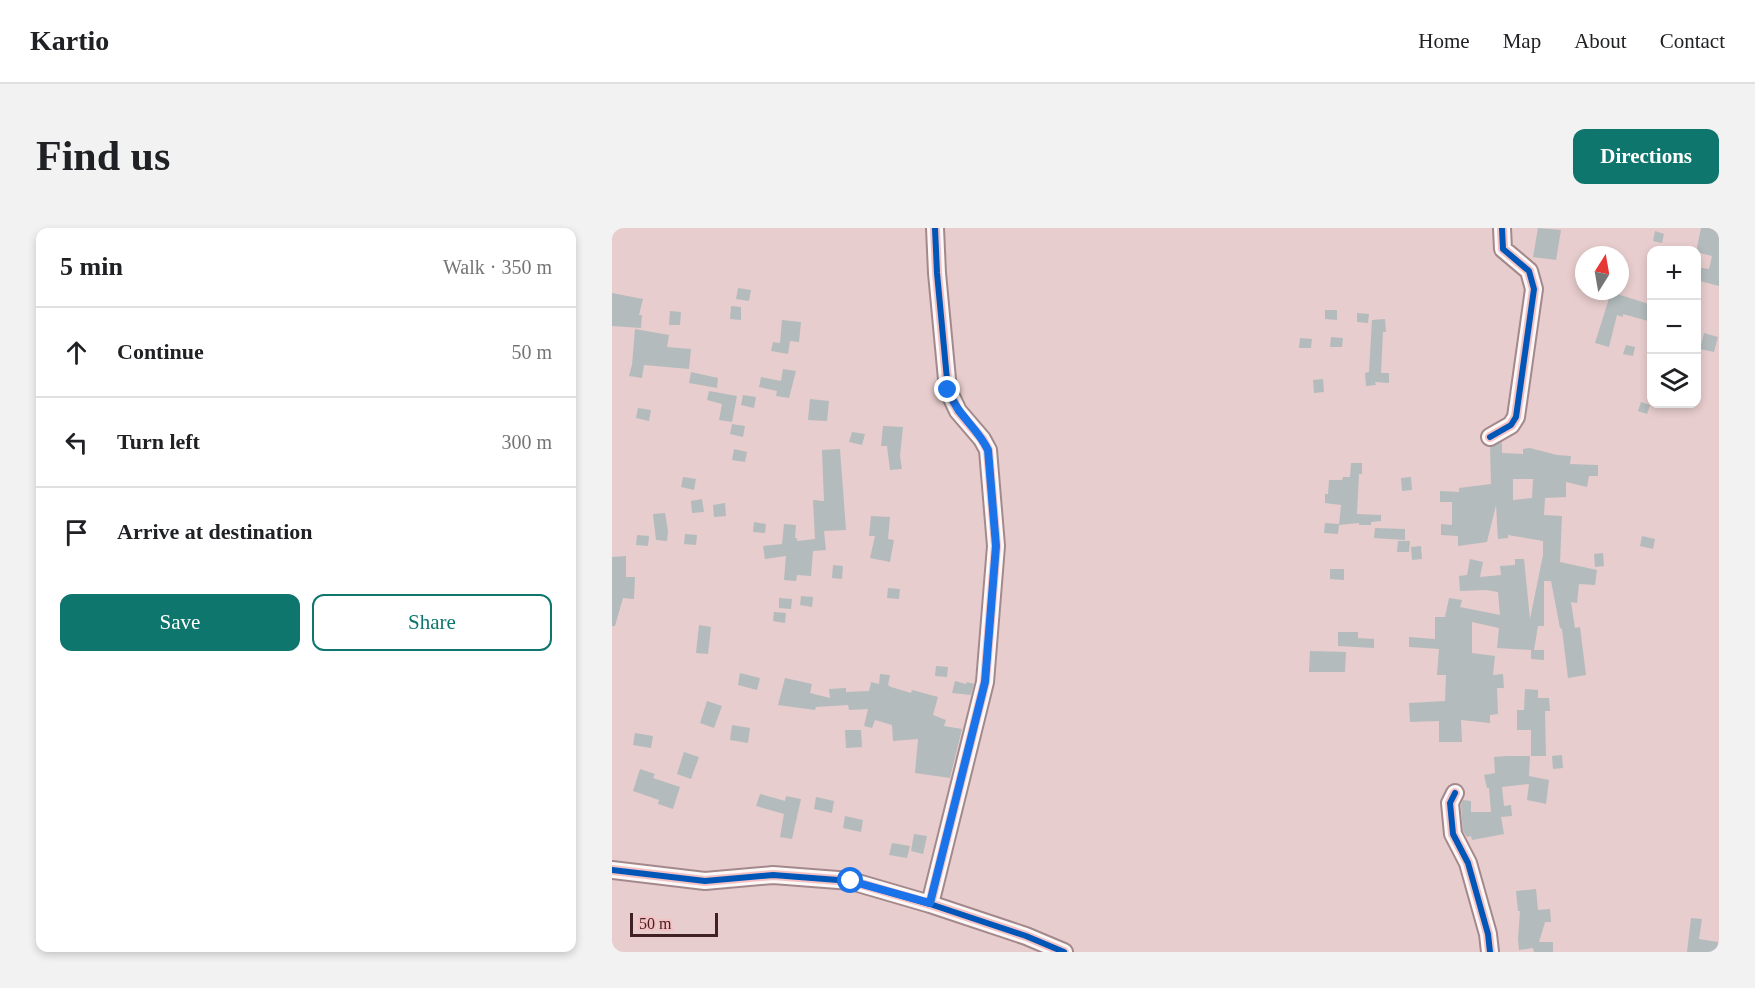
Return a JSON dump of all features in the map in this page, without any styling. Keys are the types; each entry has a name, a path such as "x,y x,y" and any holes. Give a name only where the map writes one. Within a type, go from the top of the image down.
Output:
{"street":[{"path":"930,903 985,682 996,546 988,450 982,439 958,411 948,390 935,228"},
{"path":"1490,437 1511,425 1516,417 1534,289 1529,271 1503,249 1502,228"},
{"path":"1455,793 1450,803 1453,834 1468,863 1488,934 1490,952"},
{"path":"612,870 705,881 772,875 851,881 930,903 1026,936 1064,952"}],"building":[{"path":"1538,228 1561,230 1556,260 1533,257"},
{"path":"1701,228 1719,228 1719,286 1701,281 1701,268 1709,269 1712,256 1701,253 1701,246 1697,246"},
{"path":"1655,231 1664,234 1662,243 1653,241"},
{"path":"738,288 751,290 749,301 736,299"},
{"path":"612,293 643,299 639,315 642,315 641,328 612,326"},
{"path":"1629,298 1647,303 1647,321 1623,314 1623,317 1617,315 1609,347 1595,343 1608,300 1629,300"},
{"path":"731,306 741,307 741,320 730,319"},
{"path":"1325,310 1337,310 1337,320 1325,319"},
{"path":"670,311 681,312 680,325 669,325"},
{"path":"1357,313 1369,314 1368,323 1357,322"},
{"path":"1385,319 1386,332 1383,332 1381,373 1389,373 1389,383 1375,382 1376,385 1366,386 1365,373 1369,372 1372,320"},
{"path":"782,320 801,322 799,342 790,341 788,354 771,351 773,342 780,343"},
{"path":"635,329 669,335 667,347 691,349 689,369 644,365 642,378 629,376"},
{"path":"1704,333 1718,337 1714,352 1701,349"},
{"path":"1331,337 1343,338 1342,347 1330,347"},
{"path":"1300,338 1312,339 1311,348 1299,348"},
{"path":"1626,345 1635,347 1633,356 1623,354"},
{"path":"783,369 796,371 789,398 776,396 777,391 759,387 761,377 781,381"},
{"path":"691,372 718,378 717,388 689,383"},
{"path":"1323,379 1324,392 1314,393 1313,380"},
{"path":"709,391 737,396 732,422 719,420 722,404 707,400"},
{"path":"743,395 756,397 754,408 741,405"},
{"path":"810,399 829,401 827,421 808,420"},
{"path":"1641,402 1647,404 1649,408 1647,414 1638,411"},
{"path":"638,408 651,410 649,421 636,418"},
{"path":"732,424 745,426 743,437 730,434"},
{"path":"883,426 903,427 900,456 902,469 890,470 887,446 881,446"},
{"path":"852,432 865,434 862,445 849,442"},
{"path":"1502,442 1502,453 1523,454 1523,449 1530,448 1571,456 1570,464 1598,465 1598,476 1589,476 1587,487 1566,482 1566,497 1545,498 1544,515 1562,516 1560,562 1597,570 1595,585 1579,584 1577,603 1571,602 1575,628 1580,627 1586,675 1568,678 1562,629 1551,581 1544,581 1544,626 1538,626 1534,650 1544,650 1544,660 1531,659 1531,650 1497,648 1499,628 1472,622 1472,653 1495,656 1493,675 1503,674 1504,688 1497,688 1498,714 1490,715 1490,723 1461,720 1462,742 1439,742 1439,721 1410,722 1409,703 1445,701 1446,675 1437,675 1439,649 1409,647 1409,637 1435,639 1435,617 1445,617 1449,598 1462,600 1460,607 1500,615 1498,592 1460,591 1459,576 1467,575 1470,559 1483,562 1480,577 1501,575 1500,566 1515,565 1515,559 1524,559 1530,619 1543,555 1543,541 1508,535 1508,538 1498,539 1496,505 1487,542 1458,546 1458,536 1441,535 1441,524 1452,525 1452,502 1440,502 1440,491 1459,492 1459,488 1491,484 1490,447","holes":["1513,479 1533,479 1532,498 1513,500"]},
{"path":"734,449 747,452 745,462 732,460"},
{"path":"840,449 846,530 824,531 826,550 813,551 811,576 797,575 796,581 784,580 786,556 765,559 763,546 782,544 784,524 796,525 795,538 797,541 815,539 813,500 824,501 822,450"},
{"path":"1351,463 1362,463 1362,474 1359,474 1357,514 1381,515 1381,521 1371,522 1371,525 1359,525 1359,523 1339,525 1341,505 1325,503 1329,480 1342,480 1343,477 1350,477"},
{"path":"683,477 696,479 694,490 681,487"},
{"path":"1411,477 1412,490 1402,491 1401,478"},
{"path":"702,499 704,512 692,513 691,501"},
{"path":"725,503 726,516 714,517 713,505"},
{"path":"665,513 667,541 656,540 653,514"},
{"path":"871,516 890,517 888,539 894,540 890,562 870,558 875,536 869,536"},
{"path":"754,522 766,524 765,533 753,532"},
{"path":"1325,523 1339,524 1338,534 1324,533"},
{"path":"1375,528 1405,529 1405,540 1374,538"},
{"path":"685,534 697,535 696,545 684,544"},
{"path":"637,535 649,536 648,546 636,545"},
{"path":"1642,536 1655,539 1653,549 1640,546"},
{"path":"1398,541 1410,541 1409,552 1397,552"},
{"path":"1421,546 1422,559 1412,560 1411,547"},
{"path":"1603,553 1604,566 1595,567 1594,554"},
{"path":"626,556 626,577 635,577 634,599 623,598 615,626 612,626 612,557"},
{"path":"833,565 843,566 842,579 832,578"},
{"path":"1330,569 1344,569 1344,580 1330,579"},
{"path":"888,588 900,589 899,599 887,598"},
{"path":"801,596 813,597 812,607 800,605"},
{"path":"779,598 792,599 791,609 779,608"},
{"path":"774,612 786,613 785,623 773,621"},
{"path":"699,625 711,627 708,654 696,653"},
{"path":"1338,632 1358,632 1358,638 1374,639 1374,648 1338,646"},
{"path":"1310,651 1346,652 1345,672 1309,672"},
{"path":"936,666 948,667 947,677 935,676"},
{"path":"740,673 760,678 757,690 738,685"},
{"path":"880,674 890,675 888,685 891,687 938,697 933,715 946,720 944,726 962,729 950,778 915,773 918,739 893,741 892,725 875,720 872,728 864,726 868,709 849,710 848,705 816,707 815,710 778,705 785,678 812,684 810,693 830,698 829,689 846,688 846,692 869,691 871,682 879,684"},
{"path":"955,681 974,684 971,695 952,693"},
{"path":"1525,689 1538,690 1538,698 1549,698 1550,711 1545,711 1546,756 1531,756 1531,730 1517,730 1517,710 1524,710"},
{"path":"707,701 722,706 714,728 700,723"},
{"path":"732,725 750,728 748,743 730,740"},
{"path":"845,730 861,730 862,747 846,748"},
{"path":"635,733 653,736 651,748 633,745"},
{"path":"684,752 699,757 691,779 677,774"},
{"path":"1562,755 1563,768 1553,769 1552,756"},
{"path":"1530,756 1529,776 1549,780 1546,804 1527,800 1529,784 1502,787 1504,806 1511,805 1512,816 1501,817 1504,834 1472,840 1471,836 1467,837 1463,831 1461,805 1463,800 1471,801 1471,812 1491,812 1489,788 1487,788 1484,775 1495,773 1494,757"},
{"path":"640,769 655,774 653,778 680,787 673,809 658,804 659,800 633,791"},
{"path":"760,794 785,801 786,796 801,799 792,839 780,837 784,814 756,806"},
{"path":"816,797 834,801 832,813 814,809"},
{"path":"845,816 863,820 861,832 843,828"},
{"path":"914,834 927,836 923,854 911,851"},
{"path":"892,843 910,846 907,858 889,855"},
{"path":"1536,889 1538,910 1550,909 1551,922 1545,922 1539,942 1553,942 1553,952 1534,952 1533,948 1519,950 1520,911 1518,911 1516,891"},
{"path":"1691,918 1702,919 1699,939 1718,942 1717,952 1687,952"}],"cycle path":[{"path":"930,904 985,682 996,546 988,450 982,439 958,411 948,390 935,228"},
{"path":"1490,437 1511,425 1516,417 1534,289 1529,271 1503,249 1502,228"},
{"path":"1455,793 1450,803 1453,834 1468,863 1488,934 1490,952"},
{"path":"612,870 705,881 773,875 851,881 930,904 1026,936 1064,952"}],"route":[{"path":"851,881 930,903 985,682 996,546 988,450 982,439 958,411 948,390"}]}
